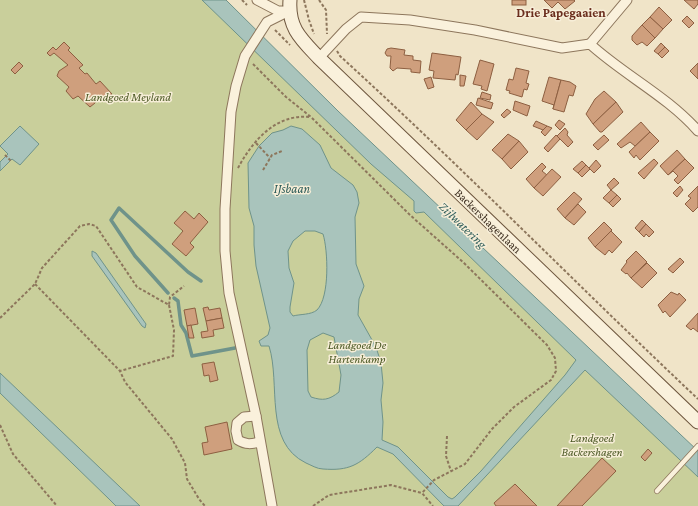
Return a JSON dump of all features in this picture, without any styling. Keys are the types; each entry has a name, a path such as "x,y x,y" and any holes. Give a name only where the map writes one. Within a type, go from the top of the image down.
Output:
{"street":[{"path":"257,0 262,4 278,11 289,6"},
{"path":"319,58 346,29 361,17 410,20 475,30 562,48 590,44 627,0"},
{"path":"272,506 256,416 229,293 225,251 226,180 231,112 236,86 245,56 267,22 289,6"},
{"name":"Backershagenlaan","path":"289,6 292,25 301,40 698,422"},
{"path":"590,44 611,64 660,95 684,116 698,131"},
{"path":"256,416 244,417 237,423 236,431 238,440 244,444 249,445 260,442"}],"lane":[{"path":"657,491 697,447"}],"path":[{"path":"319,0 326,10 325,32 340,56 413,122 554,261 698,399"},
{"path":"245,56 286,97 311,117 410,215 464,264 547,345 555,358 556,371 551,380 514,407 492,429 465,464 434,480 422,493"},
{"path":"226,180 229,180 234,176 255,142 281,120 293,117 311,117"},
{"path":"255,142 270,158"},
{"path":"263,170 270,158 282,151"},
{"path":"5,155 12,162"},
{"path":"0,318 35,284 42,268 80,226 89,224 96,226 137,287 169,305"},
{"path":"35,284 120,372 125,382 172,438 185,462 187,479 205,506"},
{"path":"120,372 173,356 174,330 169,305 170,297 184,286"},
{"path":"0,424 13,454 57,506"},
{"path":"447,436 446,456 451,471"},
{"path":"313,506 329,495 391,485 422,493 433,506"}],"green space":[{"name":"Landgoed De Hartenkamp","path":"0,0 208,0 698,465 698,506 0,506"}],"water":[{"name":"IJsbaan","path":"202,0 226,0 338,111 698,451 698,477 585,370 458,506 444,506 393,454 377,447 353,466 340,469 316,468 293,454 284,441 279,427 269,346 261,346 259,341 268,335 270,328 256,266 254,226 249,208 248,163 259,146 272,133 291,126 302,129 320,145 331,168 353,185 357,192 359,203 355,217 356,264 364,286 359,299 358,315 376,347 381,363 383,383 381,400 383,422 382,440 398,447 448,497 452,499 455,497 481,471 565,375 576,360 424,212 416,213 414,211 414,201 371,164","holes":["305,231 315,231 323,234 327,262 326,284 321,304 315,312 293,316 290,312 290,307 294,283 289,268 288,251 293,241","323,333 334,337 341,375 339,392 332,397 319,399 311,397 308,391 307,350 310,340"]},
{"path":"20,126 39,144 20,165 12,159 0,171 0,162 8,154 0,146"},
{"path":"92,251 96,253 146,324 145,328 142,326 92,256"},
{"path":"0,373 140,506 116,506 0,393"}],"building":[{"path":"512,0 526,0 526,5 512,5"},
{"path":"544,0 575,1 565,9 558,2 552,8"},
{"path":"684,0 698,0 698,4 694,9"},
{"path":"659,7 672,20 663,29 650,17"},
{"path":"687,16 694,23 689,28 682,21"},
{"path":"650,17 663,29 655,38 642,25"},
{"path":"642,25 655,38 647,46 642,42 637,45 632,40 632,36"},
{"path":"64,42 70,48 68,50 83,65 79,68 85,74 87,73 96,84 100,81 112,94 105,101 100,96 90,107 78,96 73,99 66,91 69,87 57,76 59,71 68,65 54,53 50,56 47,53 53,47 56,50"},
{"path":"661,43 665,47 658,54 654,51"},
{"path":"665,47 669,51 662,58 658,54"},
{"path":"391,48 405,50 404,55 413,56 413,60 421,61 420,73 411,72 411,69 397,68 393,71 390,68 391,56 387,56 385,53 387,49"},
{"path":"432,53 461,57 458,75 456,74 455,80 433,78 434,71 429,70"},
{"path":"480,60 494,64 487,91 481,89 482,86 473,84"},
{"path":"19,62 23,66 15,74 11,70"},
{"path":"698,63 698,79 690,71"},
{"path":"516,68 529,71 526,83 529,84 527,90 524,89 522,97 509,93 510,91 506,90 509,79 513,80"},
{"path":"460,75 466,76 464,86 460,86"},
{"path":"431,77 434,87 428,89 424,79"},
{"path":"549,77 561,80 553,109 554,105 542,101"},
{"path":"561,80 570,82 576,86 573,96 569,95 564,112 553,109"},
{"path":"604,91 616,102 593,124 586,114 595,99"},
{"path":"482,92 491,95 490,100 480,98"},
{"path":"478,98 493,103 491,109 476,105"},
{"path":"515,101 530,106 527,116 513,110"},
{"path":"471,102 482,114 466,130 456,120"},
{"path":"616,102 623,112 602,132 600,132 593,124"},
{"path":"507,109 511,112 504,118 501,115"},
{"path":"482,114 494,122 477,140 466,130"},
{"path":"559,120 565,124 560,130 555,125"},
{"path":"536,121 547,126 543,130 533,126"},
{"path":"641,122 650,132 635,146 630,142 621,148 617,144"},
{"path":"547,126 552,128 545,136 541,132"},
{"path":"565,128 568,132 567,135 573,142 568,147 557,136"},
{"path":"650,132 659,141 640,160 636,155 634,158 629,152"},
{"path":"508,134 519,141 502,159 492,150"},
{"path":"556,135 560,139 548,152 544,148"},
{"path":"604,135 609,140 598,150 593,145"},
{"path":"519,141 528,152 511,169 502,159"},
{"path":"677,150 685,159 668,175 660,166"},
{"path":"654,159 658,163 644,179 638,173"},
{"path":"685,159 694,168 678,184 674,180 678,176 673,171 668,175"},
{"path":"596,160 601,166 594,173 589,168"},
{"path":"582,161 586,165 578,173 573,169"},
{"path":"542,163 546,167 542,171 547,175 534,188 526,179"},
{"path":"586,165 590,169 582,177 578,173"},
{"path":"552,169 561,177 543,196 534,188"},
{"path":"614,178 619,183 611,190 607,185"},
{"path":"680,186 683,190 677,197 673,193"},
{"path":"698,186 698,207 693,212 685,204 691,198 688,196"},
{"path":"611,190 617,195 609,203 603,198"},
{"path":"574,192 582,199 565,218 557,209"},
{"path":"617,195 621,199 613,207 609,203"},
{"path":"578,204 586,212 574,225 565,218"},
{"path":"185,211 194,219 199,213 208,222 190,243 194,247 186,256 172,244 183,231 174,223"},
{"path":"642,220 646,224 639,232 635,228"},
{"path":"604,222 612,230 595,247 588,238"},
{"path":"646,224 654,232 649,237 646,234 644,237 639,232"},
{"path":"611,231 622,242 612,253 609,250 605,255 595,247"},
{"path":"636,251 647,262 631,278 627,273 626,274 621,270 627,262 626,261"},
{"path":"680,258 684,262 673,273 668,269"},
{"path":"647,263 657,273 642,288 631,278"},
{"path":"671,292 678,295 679,293 686,300 670,317 665,311 663,313 658,305"},
{"path":"208,307 209,310 220,308 222,318 206,321 203,308"},
{"path":"195,308 198,324 187,326 184,310"},
{"path":"698,313 698,332 693,328 691,330 686,326"},
{"path":"222,318 224,328 213,330 214,336 202,338 201,332 208,331 206,321"},
{"path":"191,325 194,338 189,338 187,326"},
{"path":"214,362 218,380 210,382 209,375 204,376 202,364"},
{"path":"227,422 232,449 204,455 202,443 208,442 205,427"},
{"path":"648,449 652,453 645,461 641,457"},
{"path":"602,458 616,471 582,506 557,506"},
{"path":"515,484 537,506 496,506 494,503"}],"waterway":[{"path":"168,293 135,256 111,220 119,208 188,272 201,281"},
{"path":"174,298 178,301 181,325 186,333 192,356 235,348"}],"district":[{"name":"Drie Papegaaien","path":"561,12"}],"park label":[{"name":"Landgoed Meyland","path":"128,97"},
{"name":"Landgoed Backershagen","path":"592,445"}],"water label":[{"name":"Zijlwatering","path":"463,225"}]}
